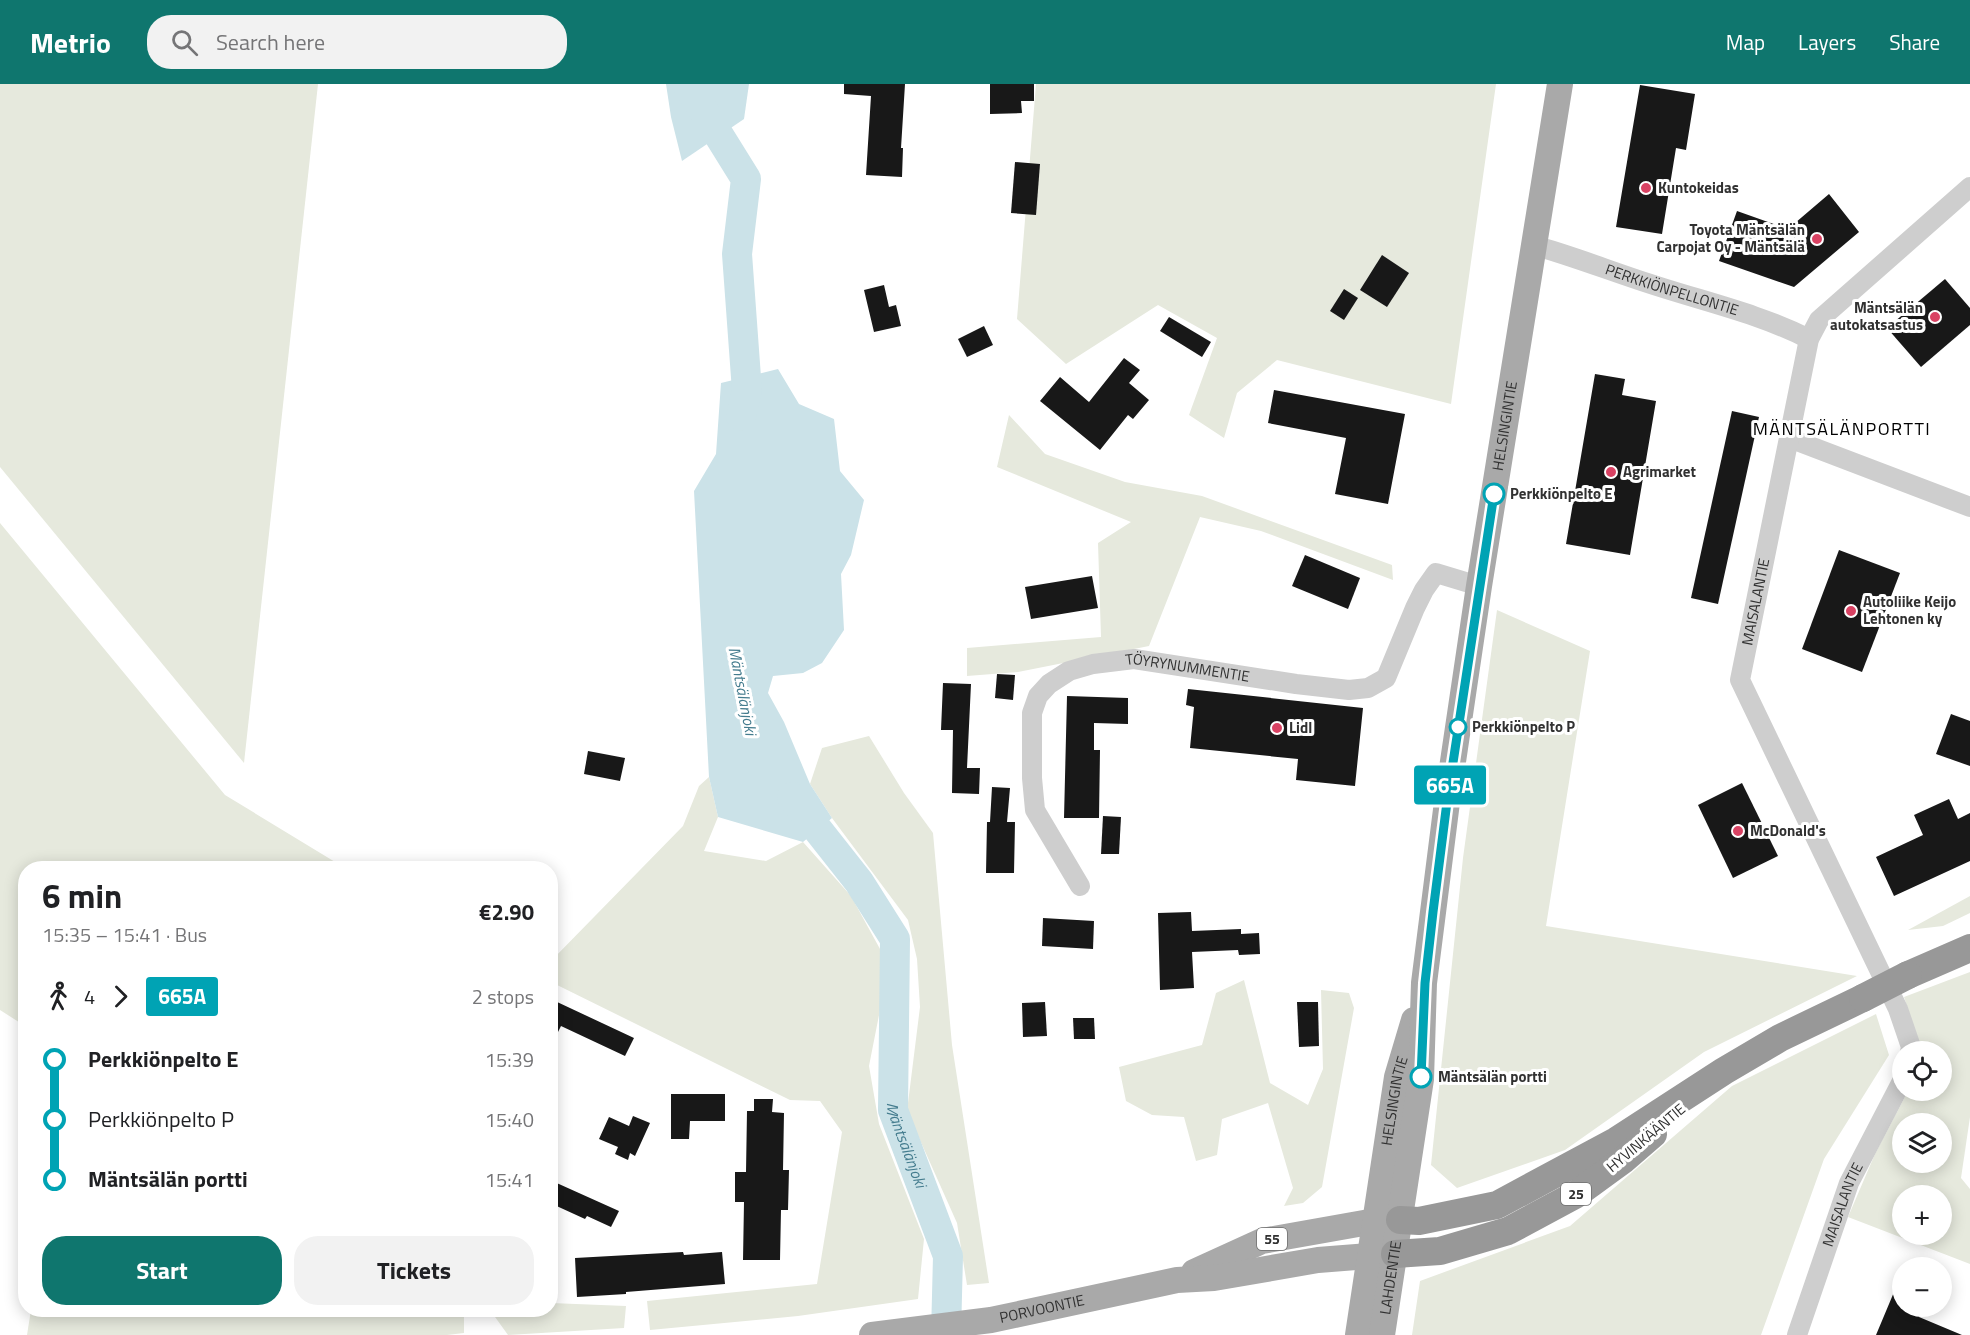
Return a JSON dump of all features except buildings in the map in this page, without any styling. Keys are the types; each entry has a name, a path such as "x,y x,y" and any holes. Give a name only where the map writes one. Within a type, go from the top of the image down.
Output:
{"highway":[{"name":"HYVINKÄÄNTIE","path":"1387,1221 1419,1221 1497,1205 1616,1141 1724,1071 1780,1038 1908,975 1970,948"},
{"name":"HYVINKÄÄNTIE","path":"1383,1255 1440,1251 1508,1231 1575,1195 1623,1160 1724,1071"}],"main road":[{"name":"HELSINGINTIE","path":"1387,1221 1421,1079 1425,983 1447,802 1479,586 1560,84"},
{"name":"LAHDENTIE","path":"1382,1335 1383,1255 1387,1221"},
{"name":"PORVOONTIE","path":"1177,1280 1262,1240 1387,1221"},
{"name":"LAHDENTIE","path":"1358,1335 1383,1255"},
{"name":"PORVOONTIE","path":"882,1334 991,1320 1177,1280 1214,1278 1318,1260 1383,1255"}],"street":[{"name":"MAISALANTIE","path":"1909,1041 1898,1008 1740,680 1809,339 1818,320 1970,187"},
{"name":"PERKKIÖNPELLONTIE","path":"1533,245 1774,322 1809,339"},
{"path":"1789,438 1970,507"},
{"name":"TÖYRYNUMMENTIE","path":"1080,885 1035,810 1032,778 1032,713 1038,696 1049,684 1069,671 1093,664 1134,659 1296,684 1349,690 1368,688 1386,678 1415,608 1436,573 1479,586"},
{"name":"MAISALANTIE","path":"1797,1335 1850,1183 1892,1101"}],"shaded area":[{"path":"0,84 318,84 244,763 0,467"},
{"path":"1036,84 1496,84 1451,404 1277,360 1237,393 1224,438 1189,415 1217,338 1158,305 1066,364 1017,319"},
{"path":"1009,415 1045,454 1125,482 1202,496 1392,565 1393,580 1261,531 1200,517 1149,646 1018,672 967,676 967,648 1101,637 1098,543 1131,522 997,467"},
{"path":"0,523 225,795 333,861 18,861 18,1022 0,1010"},
{"path":"1497,610 1590,651 1546,926 1857,976 1704,1052 1565,1150 1457,1188 1431,1165 1463,858"},
{"path":"869,736 904,793 933,833 952,1045 989,1283 967,1285 957,1223 907,1111 920,1007 917,959 908,920 832,818 810,784 822,748"},
{"path":"709,777 718,817 704,851 766,861 803,842 851,896 880,949 880,1010 869,1066 879,1124 924,1239 918,1299 798,1316 650,1330 647,1301 817,1284 842,1132 820,1101 790,1100 558,985 558,954 683,826 699,786"},
{"path":"1970,896 1970,913 1943,926 1908,930"},
{"path":"1970,972 1970,1117 1961,1178 1970,1189 1970,1264 1921,1245 1952,1245 1952,1185 1892,1185 1892,1234 1848,1217 1875,1154 1892,1122 1892,1173 1952,1173 1952,1113 1896,1113 1903,1101 1952,1101 1952,1041 1918,1041 1904,997"},
{"path":"1244,980 1270,1083 1308,1105 1323,1069 1321,990 1349,993 1354,1008 1322,1187 1303,1203 1284,1206 1293,1188 1268,1103 1222,1119 1217,1155 1196,1161 1184,1117 1152,1115 1126,1101 1119,1067 1202,1045 1216,993"},
{"path":"1876,1014 1889,1055 1824,1159 1761,1335 1412,1335 1420,1281 1570,1226 1732,1086"},
{"path":"558,1303 626,1306 624,1328 508,1335 495,1317 558,1317"},
{"path":"30,1317 464,1317 464,1333 447,1335 27,1335"}],"water":[{"path":"666,84 749,84 744,119 682,161 671,117"},
{"path":"778,369 799,404 834,419 840,471 864,500 851,555 841,574 844,630 822,663 803,673 773,676 768,693 784,722 810,784 832,818 803,842 718,817 709,777 694,491 716,454 721,383"}],"waterway":[{"name":"Mäntsälänjoki","path":"687,84 746,179 737,254 747,391 741,416"},
{"name":"Mäntsälänjoki","path":"792,797 859,882 895,939 893,1110 948,1256 946,1335"}],"bus line":[{"name":"665A","path":"1421,1077 1425,983 1433,912 1447,802 1494,494"}],"place":[{"name":"Kuntokeidas","path":"1646,188"},
{"name":"Toyota Mäntsälän Carpojat Oy - Mäntsälä","path":"1817,239"},
{"name":"Mäntsälän autokatsastus","path":"1935,317"},
{"name":"Agrimarket","path":"1611,472"},
{"name":"Perkkiönpelto E","path":"1494,494"},
{"name":"Autoliike Keijo Lehtonen ky","path":"1851,611"},
{"name":"Perkkiönpelto P","path":"1458,727"},
{"name":"Lidl","path":"1277,728"},
{"name":"McDonald's","path":"1738,831"},
{"name":"Mäntsälän portti","path":"1421,1077"}],"district":[{"name":"MÄNTSÄLÄNPORTTI","path":"1842,429"}]}
